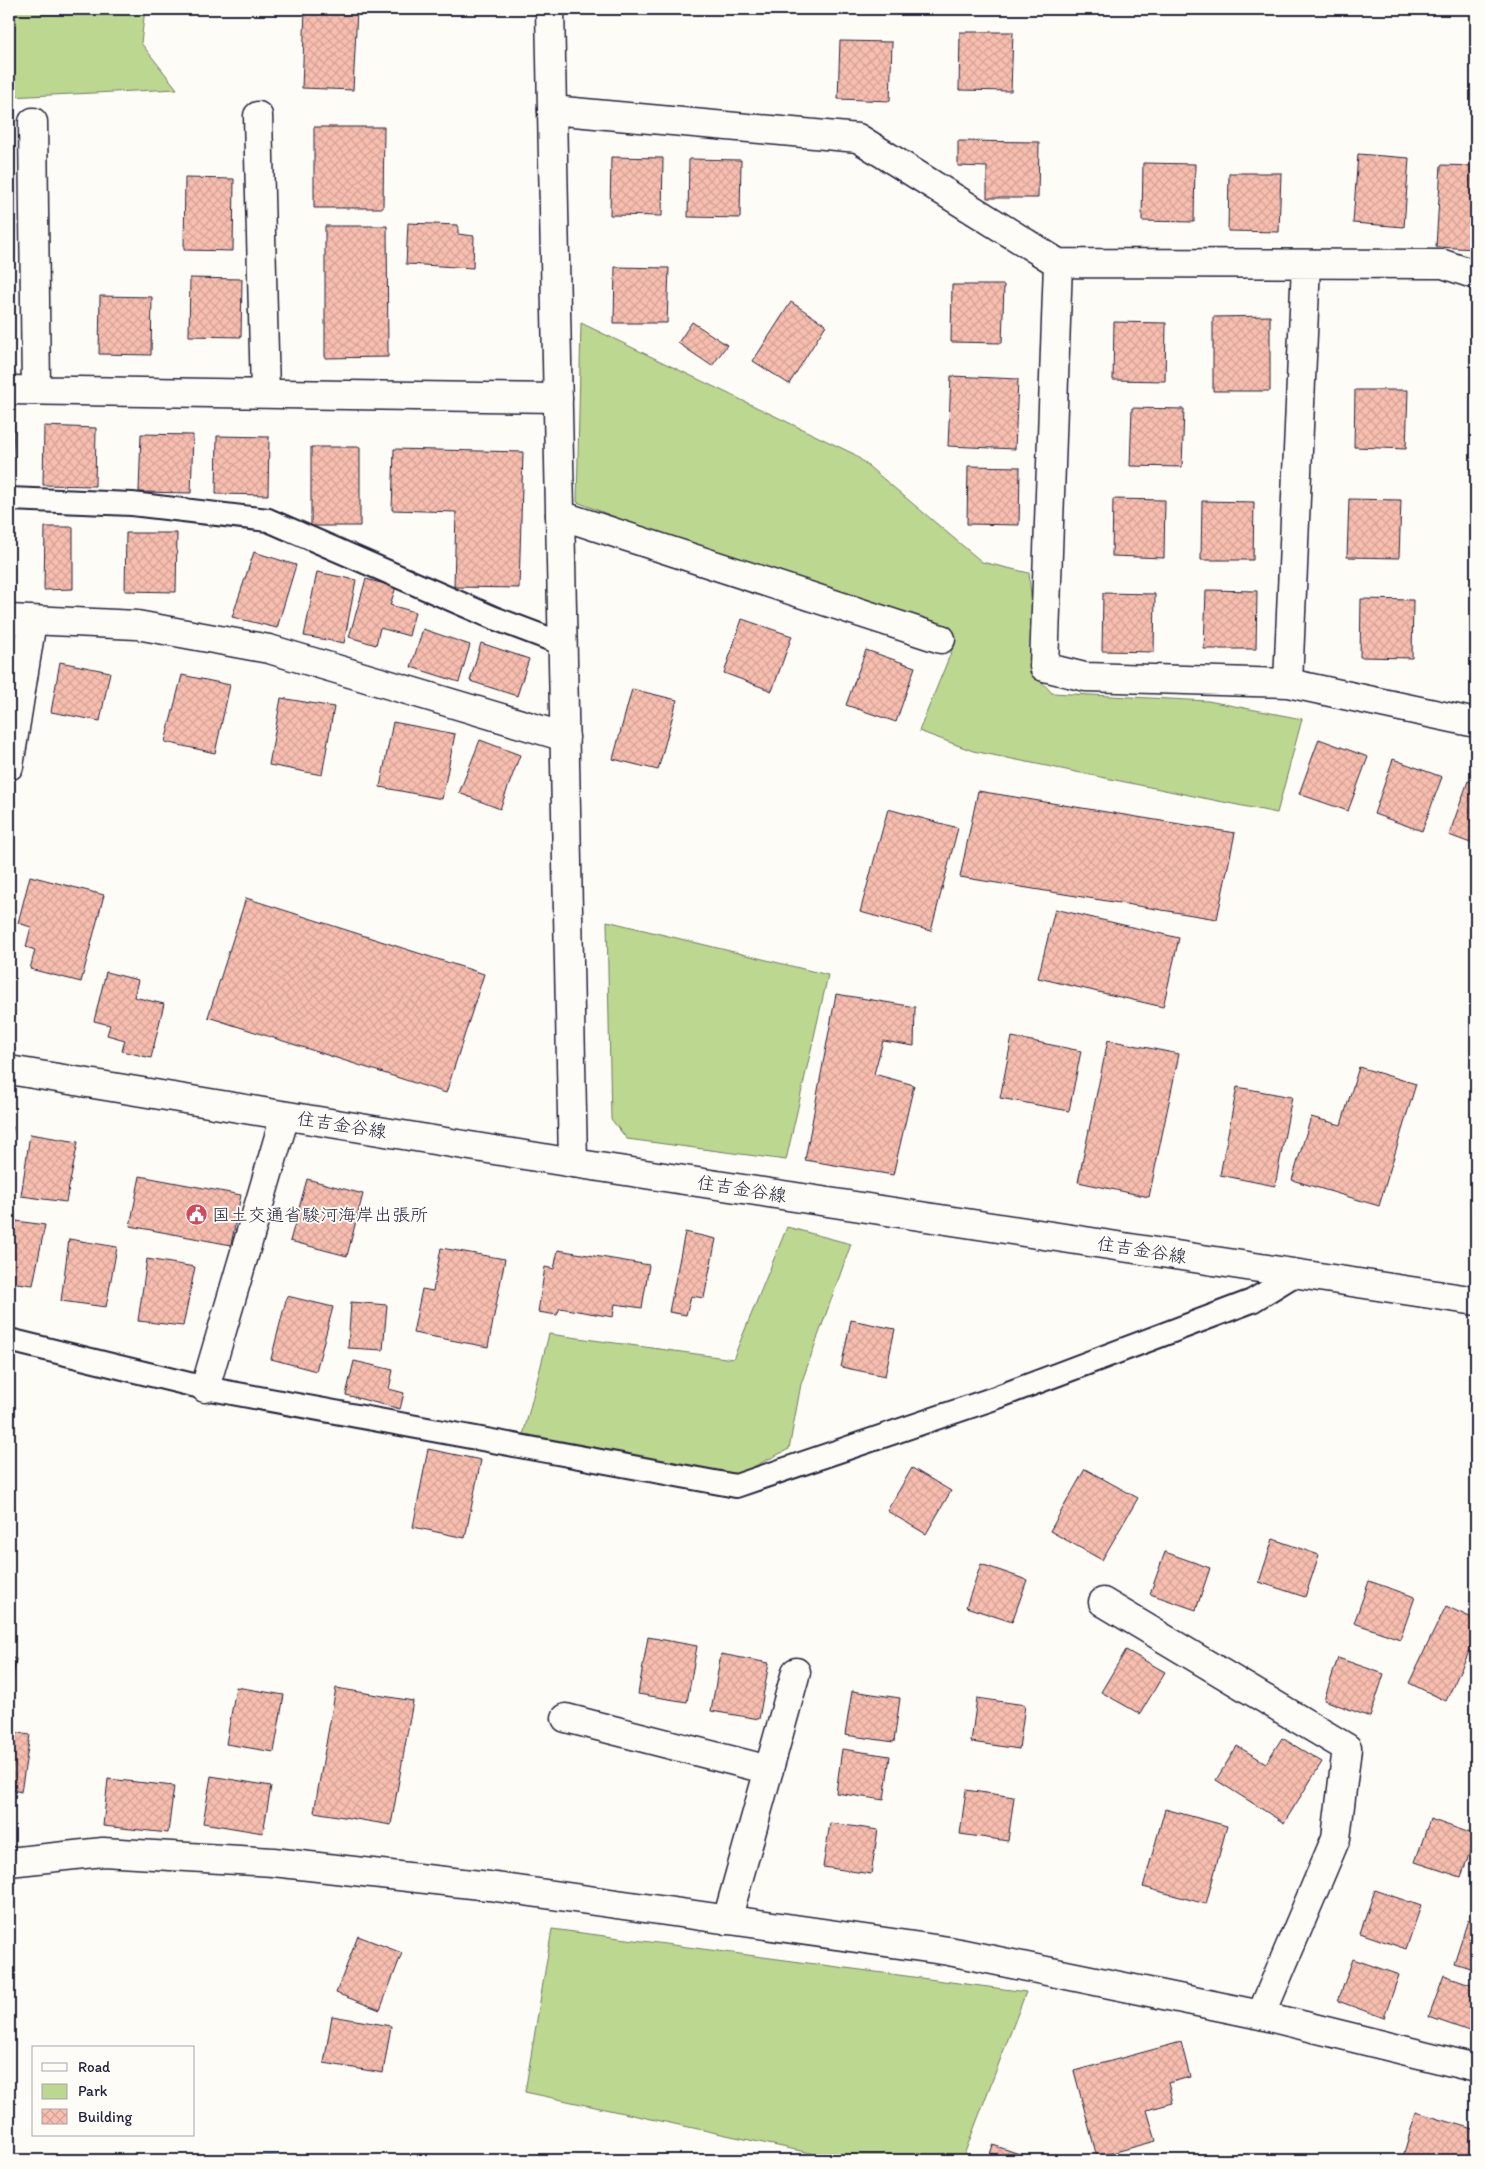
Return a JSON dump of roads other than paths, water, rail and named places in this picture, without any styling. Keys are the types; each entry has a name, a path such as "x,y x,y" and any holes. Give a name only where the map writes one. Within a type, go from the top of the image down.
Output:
{"street":[{"path":"550,9 573,1163"},
{"path":"552,110 858,138 1058,263 1443,264 1476,275"},
{"path":"258,116 265,393"},
{"path":"32,122 36,390"},
{"path":"1058,263 1044,668 1085,676 1288,683 1476,723"},
{"path":"1288,683 1306,264"},
{"path":"9,390 558,398"},
{"path":"560,515 940,639"},
{"path":"9,766 20,620 137,625 269,650 565,737"},
{"name":"住吉金谷線","path":"9,1070 573,1163 1476,1301"},
{"path":"205,1388 285,1116"},
{"path":"1103,1602 1346,1748 1336,1838 1261,2015"},
{"path":"727,1920 796,1672"},
{"path":"566,1718 769,1770"},
{"path":"9,1862 103,1852 273,1862 489,1886 949,1952 1261,2015 1476,2068"}],"lane":[{"path":"9,499 132,504 268,520 494,618 562,644"},
{"path":"9,1340 205,1388 736,1486 995,1398 1252,1302 1296,1274"}],"water":[{"path":"273,2155 297,2160 204,2160"}],"place":[{"name":"国土交通省駿河海岸出張所","path":"196,1215"}]}
